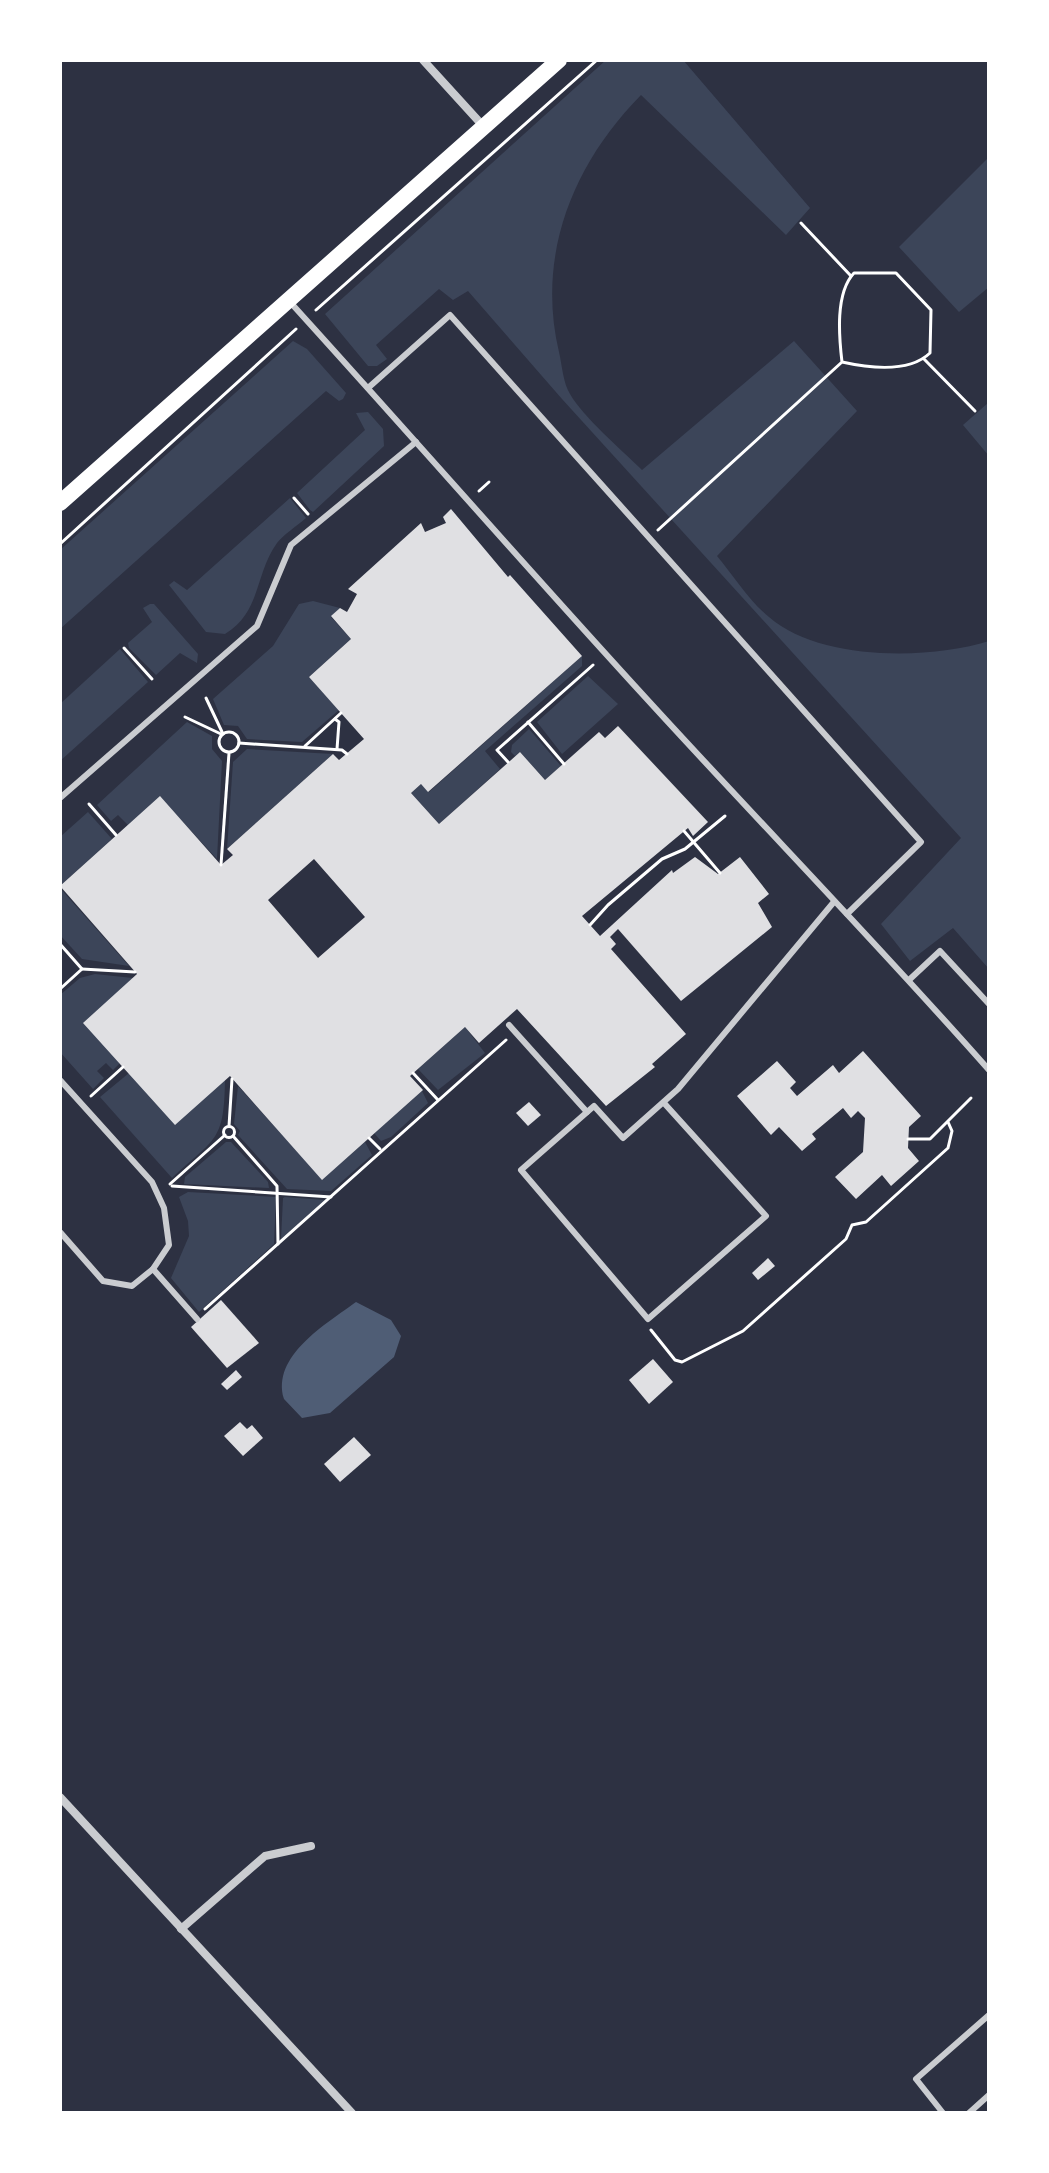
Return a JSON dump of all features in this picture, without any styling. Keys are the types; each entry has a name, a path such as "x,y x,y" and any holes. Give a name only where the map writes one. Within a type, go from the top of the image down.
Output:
{"main road":[{"path":"60,503 558,60"}],"street":[{"path":"423,60 485,127"},
{"path":"60,1797 352,2113"},
{"path":"181,1929 265,1856 311,1846"}],"lane":[{"path":"287,299 833,903 847,914 989,1069"},
{"path":"368,388 450,315 921,842 847,914"},
{"path":"60,798 257,626 291,545 416,442"},
{"path":"664,1103 766,1216 648,1319 521,1170 594,1106 623,1138 664,1103 833,903"},
{"path":"909,980 940,951 989,1004"},
{"path":"512,1029 587,1112"},
{"path":"60,1080 152,1182 164,1208 169,1245 153,1269 132,1286 103,1281 60,1232"},
{"path":"153,1269 196,1318"},
{"path":"943,2113 916,2079 989,2015"},
{"path":"969,2113 989,2095"}],"path":[{"path":"60,544 306,319 597,60"},
{"path":"801,223 851,276"},
{"path":"854,273 896,273 931,310 930,353 920,362 868,368 842,362 839,335 846,281 854,273"},
{"path":"924,359 975,411"},
{"path":"649,538 842,362"},
{"path":"479,491 489,482"},
{"path":"294,498 308,514"},
{"path":"124,648 152,679"},
{"path":"508,762 497,750 593,665"},
{"path":"206,698 222,734 219,744 229,753"},
{"path":"304,747 341,713"},
{"path":"185,717 222,734 235,733 239,743"},
{"path":"335,718 339,722 337,749"},
{"path":"528,722 564,764"},
{"path":"221,865 229,753 239,743 337,749 347,754"},
{"path":"89,804 116,835"},
{"path":"590,925 608,905 662,859 694,842 725,816"},
{"path":"684,831 720,873"},
{"path":"60,944 82,969 135,972"},
{"path":"60,989 82,969"},
{"path":"196,1318 438,1100 512,1029"},
{"path":"91,1096 123,1067"},
{"path":"413,1073 438,1100"},
{"path":"225,1135 224,1130 229,1126 232,1079"},
{"path":"908,1139 930,1139 971,1098"},
{"path":"648,1319 651,1333 675,1360 682,1362 743,1331 846,1239 852,1225 866,1222 948,1148 952,1131 948,1122"},
{"path":"229,1126 234,1129 233,1136"},
{"path":"278,1244 280,1193 233,1136 225,1135 171,1185 280,1193 331,1197"},
{"path":"369,1138 382,1151"}],"shaded area":[{"path":"606,60 683,60 810,208 786,235 641,95 596,151 579,181 557,246 553,316 568,390 593,423 642,470 794,341 857,411 717,556 762,611 790,631 816,642 875,653 906,653 989,641 989,969 953,928 910,961 881,924 961,838 562,399 468,291 453,300 439,289 376,345 387,359 377,366 368,366 325,314"},
{"path":"989,157 989,287 959,312 899,247"},
{"path":"293,341 307,349 346,393 343,399 339,401 326,391 60,629 60,550"},
{"path":"989,404 989,456 963,425"},
{"path":"368,412 383,429 384,446 313,512 297,493 365,430 356,413"},
{"path":"290,498 306,518 277,543 251,604 237,625 225,634 206,632 169,585 174,581 187,590"},
{"path":"313,601 340,608 331,617 351,639 309,677 339,710 302,742 247,739 238,726 224,725 213,699 273,646 299,604"},
{"path":"154,604 198,654 197,663 180,653 156,675 129,648 128,643 152,622 143,608"},
{"path":"120,649 148,682 60,761 60,704"},
{"path":"582,656 582,666 485,751 500,769 439,824 411,793 421,784 429,792"},
{"path":"588,676 618,704 562,754 537,722"},
{"path":"187,722 212,736 212,749 222,761 217,859 160,797 128,825 118,815 111,821 97,805"},
{"path":"529,729 561,766 545,780 520,752 515,756 511,752 512,745"},
{"path":"247,749 333,754 227,849 233,762"},
{"path":"88,812 112,839 60,886 60,837"},
{"path":"60,888 129,966 82,959 60,935"},
{"path":"95,974 133,978 120,1063 113,1070 106,1063 97,1071 104,1078 93,1089 60,1052 60,995 80,978"},
{"path":"465,1027 485,1053 438,1090 418,1069"},
{"path":"129,1073 225,1080 222,1116 215,1137 172,1178 100,1097"},
{"path":"238,1086 322,1179 365,1142 372,1155 331,1191 287,1189 238,1135 240,1131 234,1124"},
{"path":"422,1091 428,1103 391,1137 381,1141 374,1133"},
{"path":"226,1142 231,1142 268,1182 269,1188 184,1184 185,1177"},
{"path":"188,1192 276,1197 274,1244 199,1312 171,1278 189,1236 188,1221 179,1197"},
{"path":"285,1197 325,1200 281,1239"},
{"path":"356,1302 391,1320 401,1336 394,1357 330,1413 302,1418 284,1399 282,1383 286,1369 304,1343"}],"building":[{"path":"451,509 508,577 510,575 582,656 428,792 421,784 411,793 439,824 520,752 545,780 599,732 605,738 618,726 708,822 693,836 688,828 582,916 600,936 672,870 673,873 695,857 718,874 740,857 769,894 758,903 772,927 681,1001 618,929 610,937 616,944 611,949 686,1034 652,1064 655,1067 606,1106 517,1009 479,1043 465,1027 410,1076 423,1090 322,1180 230,1076 175,1125 83,1023 137,974 60,886 160,796 221,865 233,855 227,849 333,754 339,760 364,739 309,677 351,639 331,616 340,608 347,612 357,594 348,589 421,523 425,532 446,523 443,517","holes":["314,859 365,917 318,958 268,900"]},
{"path":"863,1051 921,1116 909,1127 908,1148 919,1161 891,1186 882,1175 856,1199 835,1177 863,1152 865,1118 858,1111 851,1118 843,1108 812,1134 816,1139 802,1151 779,1127 771,1135 737,1096 777,1061 796,1082 790,1088 797,1096 833,1065 839,1073"},
{"path":"529,1102 541,1115 528,1126 516,1113"},
{"path":"768,1258 775,1266 758,1280 752,1273"},
{"path":"221,1300 259,1343 227,1368 191,1327"},
{"path":"653,1359 673,1382 649,1404 629,1380"},
{"path":"236,1370 242,1377 227,1390 221,1384"},
{"path":"240,1422 247,1429 252,1425 263,1438 243,1456 224,1436"},
{"path":"354,1437 371,1455 340,1482 324,1464"}]}
